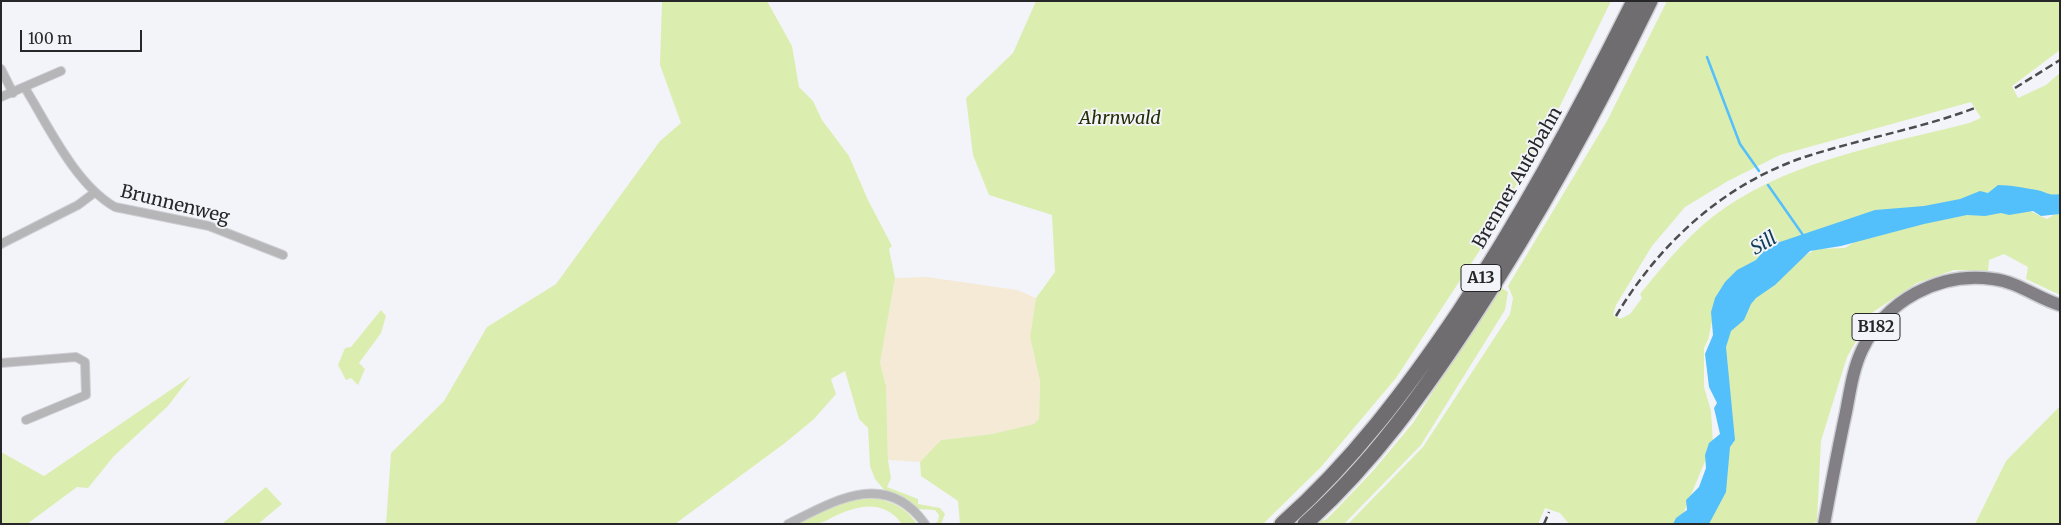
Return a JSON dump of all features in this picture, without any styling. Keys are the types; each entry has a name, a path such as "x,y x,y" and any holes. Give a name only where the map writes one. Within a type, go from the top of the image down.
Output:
{"highway":[{"name":"Brenner Autobahn","path":"1282,524 1331,477 1366,439 1443,335 1495,256 1540,180 1572,123 1634,1"},
{"name":"Brenner Autobahn","path":"1305,524 1364,464 1434,374 1522,240 1594,114 1650,1"},
{"path":"1319,524 1339,500 1364,464"}],"main road":[{"name":"B182","path":"1824,524 1850,389 1858,359 1872,332 1892,310 1911,295 1938,283 1977,278 1995,279 2017,285 2060,305"}],"street":[{"path":"1,69 13,92"},
{"path":"1,98 61,71"},
{"name":"Brunnenweg","path":"26,88 67,156 94,193 115,207 209,226 283,255"},
{"path":"1,244 78,205 94,193"},
{"path":"1,362 76,357 85,362 86,395 26,420"},
{"path":"788,524 839,500 868,493 887,495 899,500 914,510 925,524"}],"shaded area":[{"path":"927,277 1017,290 1036,298 1030,337 1040,381 1039,419 1034,424 992,434 941,440 920,462 888,460 886,386 880,363 895,278"}],"green space":[{"path":"662,1 767,1 792,46 799,87 813,101 822,120 849,156 868,200 892,246 889,249 895,278 880,363 886,386 888,460 891,478 887,487 918,499 918,504 940,508 945,514 941,524 934,524 938,521 939,515 935,510 916,509 907,500 885,491 875,479 870,466 868,428 859,419 845,371 831,379 836,394 814,419 785,443 675,524 386,524 391,453 444,401 487,327 556,284 660,141 681,123 660,65"},
{"name":"Ahrnwald","path":"1036,1 1611,1 1560,106 1482,247 1396,378 1321,467 1263,524 960,524 958,501 921,476 920,462 941,440 992,434 1034,424 1039,419 1040,381 1030,337 1036,298 1055,272 1052,215 989,195 973,155 966,98 1013,53"},
{"path":"1667,1 2060,1 2060,50 2012,86 2018,98 2046,85 2060,73 2060,195 1859,216 1713,317 1708,340 1704,348 1704,387 1711,411 1713,442 1681,519 1677,524 1569,524 1560,513 1545,508 1538,524 1348,524 1423,447 1510,314 1513,298 1508,286 1607,121","holes":["1971,102 1981,118 1969,123 1843,155 1812,165 1753,190 1726,207 1691,236 1640,294 1642,298 1630,314 1620,319 1613,315 1616,305 1652,246 1685,207 1728,181 1780,155"]},
{"path":"2028,210 2047,219 2060,211 2060,295 2026,279 2028,267 2004,254 1989,260 1988,271 1954,270 1917,283 1873,312 1847,357 1821,441 1817,522 1808,524 1706,524 1724,477 1721,350 1735,320 1774,274 1816,249 1845,248 1868,233 1970,212"},
{"path":"1500,287 1508,292 1505,310 1421,445 1344,524 1313,524 1327,519 1372,472 1413,423"},
{"path":"381,310 386,316 381,333 359,363 365,369 358,385 351,378 346,380 338,365 345,348 351,347"},
{"path":"191,376 168,406 114,456 88,488 77,487 27,524 1,524 1,452 44,476"},
{"path":"2060,406 2060,524 1975,524 2006,461"},
{"path":"266,487 282,504 258,524 222,524"},
{"path":"865,497 880,499 894,504 907,512 917,524 902,524 887,511 879,508 861,507 819,523 796,524 848,500"}],"water":[{"path":"1998,185 2060,194 2060,214 2041,216 2033,211 2009,215 2001,213 1985,216 1967,215 1924,224 1841,246 1810,251 1775,285 1756,298 1751,304 1744,320 1731,331 1726,347 1735,440 1730,447 1726,492 1709,524 1673,524 1676,518 1687,510 1686,500 1699,487 1706,468 1705,455 1709,443 1720,434 1714,408 1717,403 1709,387 1705,354 1713,335 1711,312 1715,298 1725,282 1737,270 1756,260 1768,246 1875,210 1924,206 1960,199 1980,191 1988,193"}],"waterway":[{"path":"1707,57 1740,144 1759,171"},
{"path":"1768,185 1803,235"}],"railway":[{"path":"2015,88 2060,60"},
{"path":"1616,316 1653,263 1675,239 1724,198 1751,181 1780,166 1811,155 1975,108"},
{"path":"1544,524 1549,512"}],"water label":[{"name":"Sill","path":"1764,244"}]}
